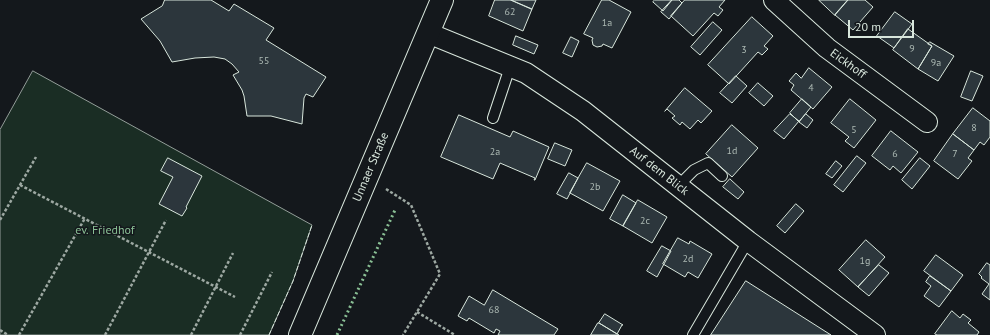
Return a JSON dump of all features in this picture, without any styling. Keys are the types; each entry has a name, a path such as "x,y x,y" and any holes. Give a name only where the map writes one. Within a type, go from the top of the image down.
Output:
{"main road":[{"name":"Unnaer Straße","path":"300,335 442,0"}],"street":[{"name":"Eickhoff","path":"774,0 827,48 928,122"},
{"name":"Auf dem Blick","path":"428,33 526,74 583,110 748,241 875,335"}],"lane":[{"path":"493,118 510,67"},
{"path":"678,186 694,170 708,163 722,176"},
{"path":"693,335 748,241"}],"path":[{"path":"0,220 36,157"},
{"path":"20,185 235,296"},
{"path":"386,190 411,205 440,274 403,335"},
{"path":"19,335 85,218"},
{"path":"105,335 166,220"},
{"path":"190,335 233,253"},
{"path":"240,335 272,272"},
{"path":"417,312 455,335"},
{"path":"0,330 8,335"}],"green space":[{"name":"ev. Friedhof","path":"33,71 312,225 293,281 269,335 0,335 0,130"}],"building":[{"path":"165,0 211,0 229,11 234,4 274,28 266,40 326,77 313,97 306,94 304,98 302,124 271,116 247,116 242,90 233,75 239,72 225,59 214,57 195,58 172,62 160,41 141,19 162,6"},
{"path":"495,0 511,0 532,9 523,31 489,16"},
{"path":"511,0 536,0 532,9"},
{"path":"602,0 609,0 631,12 612,48 603,44 602,46 597,47 593,45 593,38 584,34"},
{"path":"655,0 672,0 663,11 653,2"},
{"path":"672,0 679,0 682,3 669,19 661,12"},
{"path":"685,0 725,0 719,7 723,10 718,16 714,13 693,36 671,16"},
{"path":"819,0 848,0 835,15"},
{"path":"848,0 865,0 873,7 853,30 835,15"},
{"path":"895,12 912,24 894,48 877,36"},
{"path":"752,17 773,36 764,46 768,49 762,55 758,52 729,84 708,65"},
{"path":"713,22 722,30 700,55 691,47"},
{"path":"908,29 932,46 918,69 893,50"},
{"path":"516,36 538,45 534,54 513,45"},
{"path":"571,37 579,41 572,57 563,53"},
{"path":"930,42 954,56 938,81 918,69 932,46 928,44"},
{"path":"809,68 832,87 813,109 791,90 794,85 789,81 796,73 801,78"},
{"path":"971,71 983,76 972,101 961,97"},
{"path":"736,76 747,86 732,103 720,93"},
{"path":"758,83 773,96 764,106 749,93"},
{"path":"685,88 712,111 701,123 698,120 690,129 682,122 680,125 672,118 675,116 667,109 665,111"},
{"path":"802,99 811,107 799,122 790,113"},
{"path":"850,99 876,120 854,148 845,141 849,137 831,123"},
{"path":"973,108 990,121 990,137 984,145 980,142 974,150 953,134"},
{"path":"790,114 799,121 784,139 774,131"},
{"path":"806,114 813,120 807,128 799,122"},
{"path":"459,115 510,137 513,131 549,147 535,180 535,178 500,163 493,179 441,157"},
{"path":"732,125 758,148 732,177 706,154"},
{"path":"891,131 918,152 901,173 893,166 890,170 872,156"},
{"path":"953,134 974,150 968,158 972,161 958,179 934,161"},
{"path":"555,143 572,150 565,166 548,159"},
{"path":"857,156 866,163 843,192 834,185"},
{"path":"168,158 202,176 182,216 159,204 173,177 161,171"},
{"path":"920,158 930,166 912,189 902,180"},
{"path":"836,161 842,166 832,178 826,174"},
{"path":"587,163 620,181 603,211 570,193"},
{"path":"569,173 578,178 567,199 557,194"},
{"path":"730,179 744,192 738,199 723,187"},
{"path":"623,195 636,203 623,226 610,219"},
{"path":"638,200 667,217 652,243 623,226"},
{"path":"796,204 804,211 785,233 777,226"},
{"path":"678,238 689,244 690,241 712,254 698,278 688,272 685,277 663,264"},
{"path":"866,240 885,257 858,287 839,270"},
{"path":"662,246 671,251 657,277 647,271"},
{"path":"936,255 963,275 951,291 924,271"},
{"path":"987,263 990,265 990,300 982,294 989,284 981,278 982,277 979,274"},
{"path":"879,265 889,273 869,296 858,287"},
{"path":"930,276 951,291 939,307 924,296 931,286 926,282"},
{"path":"746,281 831,335 711,335"},
{"path":"493,290 558,329 554,335 498,335 500,331 496,329 494,333 469,318 467,321 458,316 469,296 484,305"},
{"path":"952,311 960,318 963,314 971,320 968,323 979,332 977,335 935,334"},
{"path":"605,314 623,325 617,334 599,323"},
{"path":"599,323 619,335 591,335"}],"hedge":[{"path":"337,335 395,210"}],"fence":[{"path":"269,335 293,281 312,225"}]}
